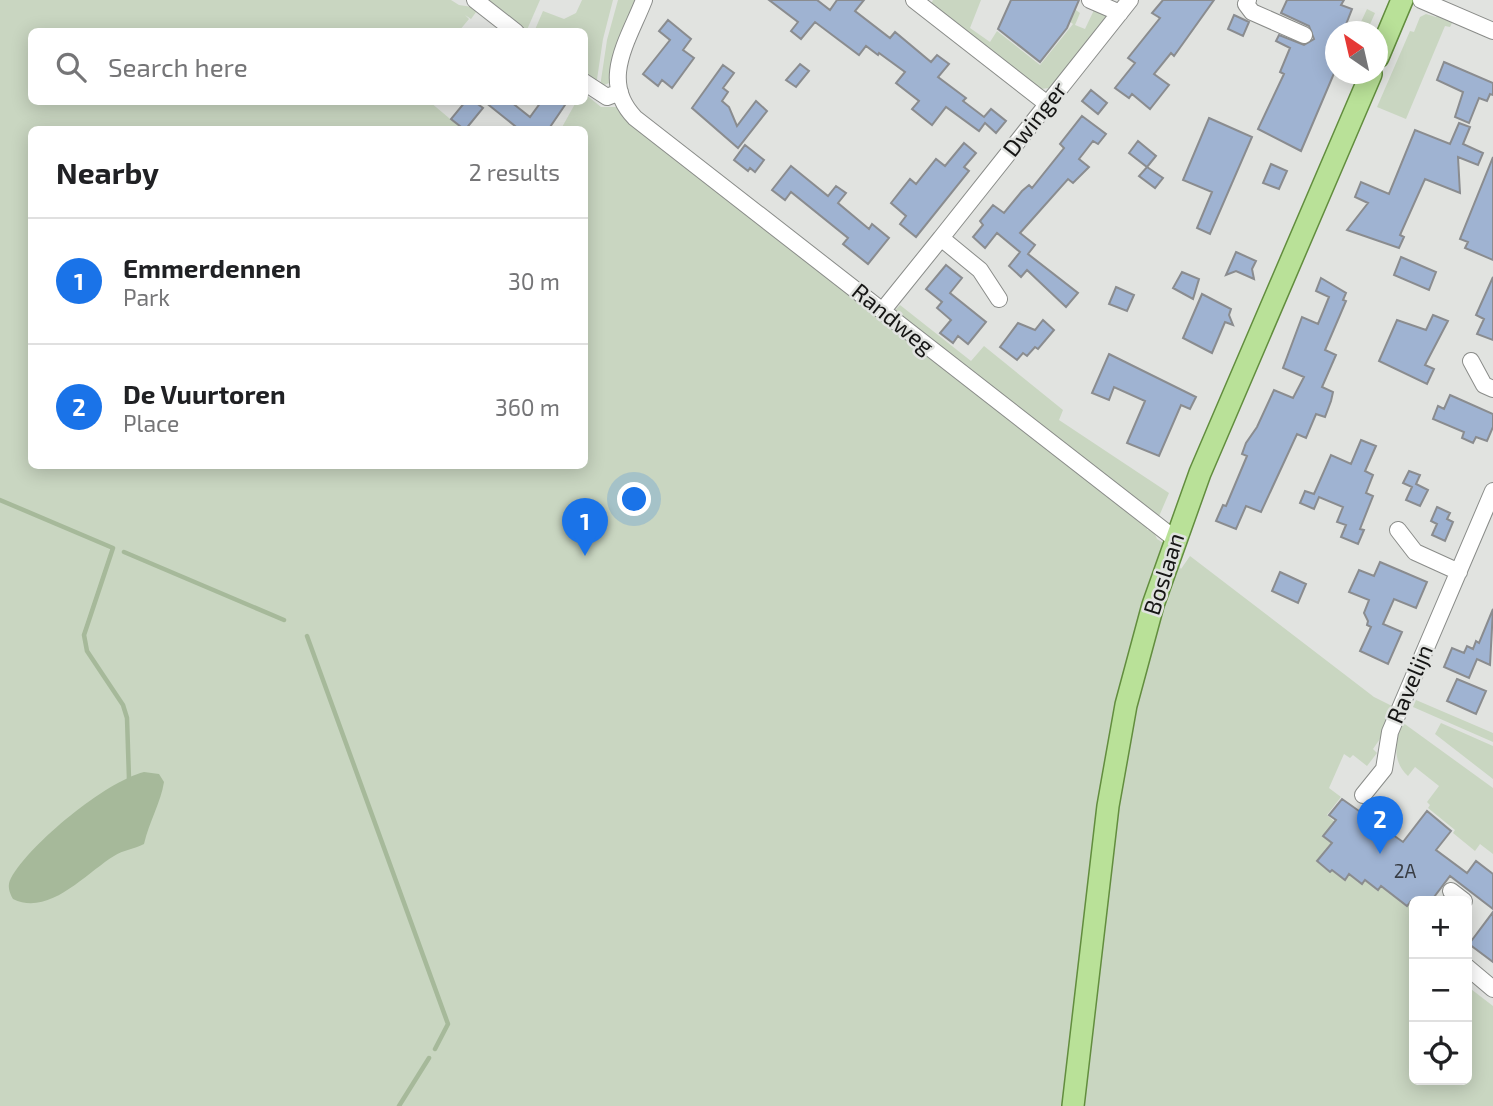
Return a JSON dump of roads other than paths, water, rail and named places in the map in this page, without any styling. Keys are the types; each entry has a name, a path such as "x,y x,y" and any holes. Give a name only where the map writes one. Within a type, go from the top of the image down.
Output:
{"main road":[{"path":"1388,32 1402,0"},
{"name":"Boslaan","path":"1073,1106 1091,938 1116,756 1129,693 1175,539 1367,84"}],"street":[{"path":"475,0 511,28"},
{"path":"588,85 607,97 620,92 615,75 617,67 644,0"},
{"path":"914,0 1046,103"},
{"path":"1090,0 1125,6"},
{"path":"1248,0 1246,4 1252,12 1304,35"},
{"path":"1420,0 1493,31"},
{"name":"Dwinger","path":"883,310 1125,6"},
{"name":"Randweg","path":"620,92 635,118 883,310 888,318 1175,539"},
{"path":"941,238 980,270 999,299"},
{"path":"1471,361 1484,385 1493,389"},
{"name":"Ravelijn","path":"1363,795 1384,769 1390,732 1493,491"},
{"path":"1398,530 1415,552 1459,572"},
{"path":"1472,971 1493,989"}],"waterway":[{"path":"0,500 113,548 84,635 87,651 123,705 127,718 129,779"},
{"path":"124,552 284,620"},
{"path":"307,636 448,1024 435,1049"},
{"path":"399,1106 429,1058"}],"place":[{"name":"Emmerdennen","path":"585,556"},
{"name":"De Vuurtoren","path":"1380,854"}]}
